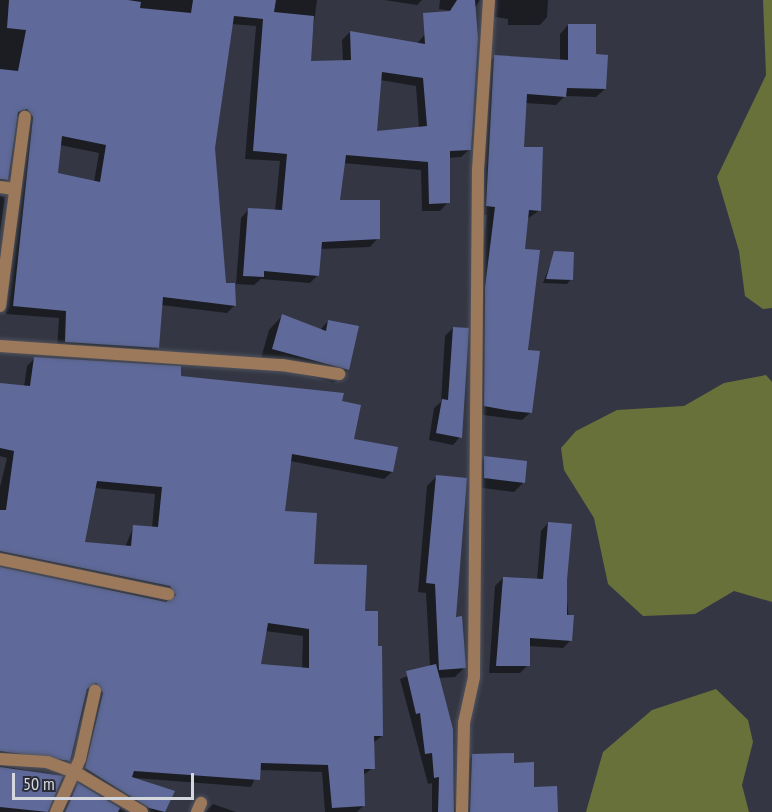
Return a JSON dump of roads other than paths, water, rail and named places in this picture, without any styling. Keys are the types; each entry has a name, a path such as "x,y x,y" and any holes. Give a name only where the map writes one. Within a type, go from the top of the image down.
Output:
{"street":[{"path":"462,812 464,723 474,677 478,170 489,0"},
{"path":"0,306 25,117"},
{"path":"0,187 14,189"},
{"path":"0,346 282,365 339,374"},
{"path":"0,559 168,594"},
{"path":"56,812 75,772 95,691"},
{"path":"0,759 47,762 75,772 142,812"}]}
